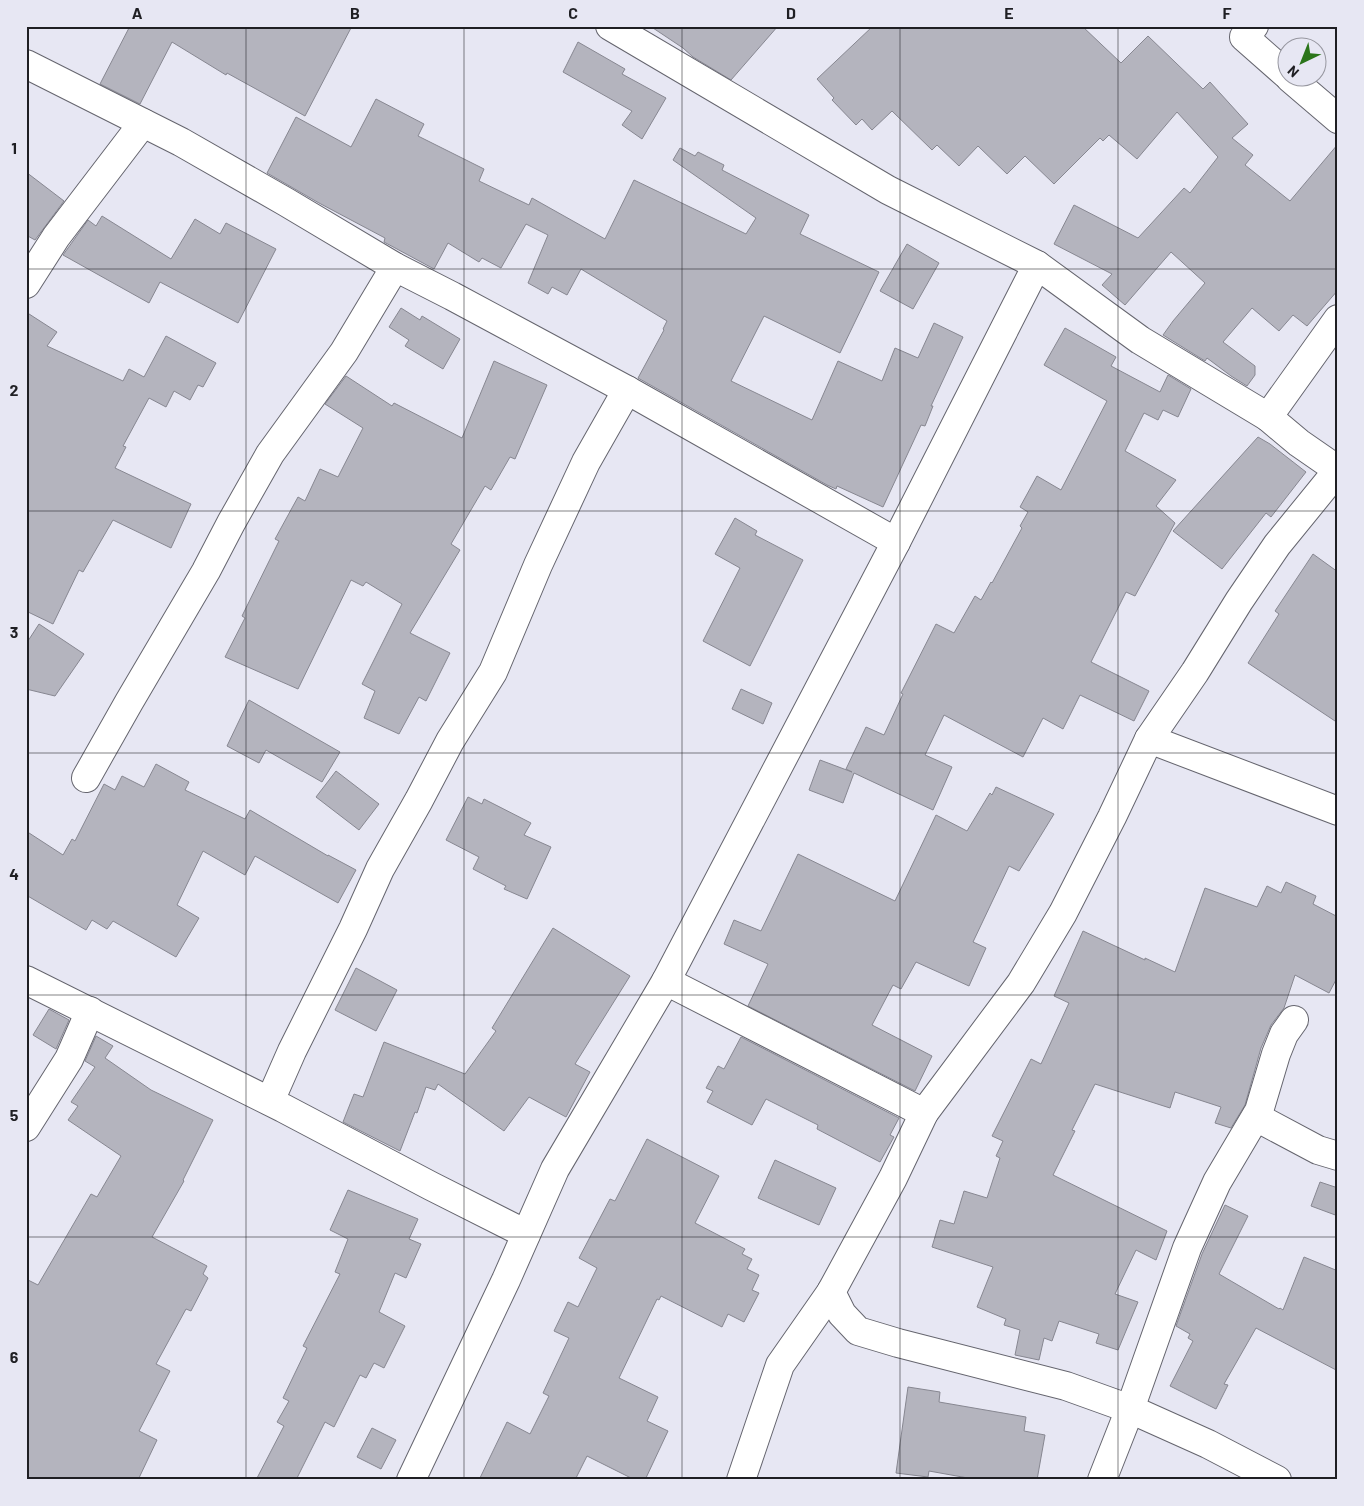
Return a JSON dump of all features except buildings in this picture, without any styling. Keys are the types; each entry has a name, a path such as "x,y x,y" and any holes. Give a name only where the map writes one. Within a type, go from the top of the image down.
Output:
{"street":[{"path":"610,26 888,190 1037,264 1140,340 1268,417 1299,443 1338,470 1277,545 1149,739 1063,913 1021,983 924,1113 893,1178 831,1292 780,1365 742,1480"},
{"path":"1254,26 1244,37 1276,65"},
{"path":"26,64 181,142 396,267 627,390 896,542"},
{"path":"1302,88 1338,119"},
{"path":"26,284 56,237 143,123"},
{"path":"411,1480 506,1280 555,1169 666,981 896,542 1037,264"},
{"path":"86,778 128,702 206,571 270,454 344,352 396,267"},
{"path":"1268,417 1338,319"},
{"path":"270,1101 292,1051 353,929 380,869 450,741 493,672 538,565 586,462 627,390"},
{"path":"1149,739 1338,811"},
{"path":"26,980 270,1101 526,1234"},
{"path":"666,981 924,1113"},
{"path":"26,1127 69,1059 90,1011"},
{"path":"1102,1480 1130,1409 1187,1248 1217,1182 1259,1111 1276,1054 1284,1034 1294,1020"},
{"path":"1256,1117 1318,1150 1338,1156"},
{"path":"831,1292 842,1314 858,1332 1066,1386 1130,1409 1208,1444 1277,1480"}]}
